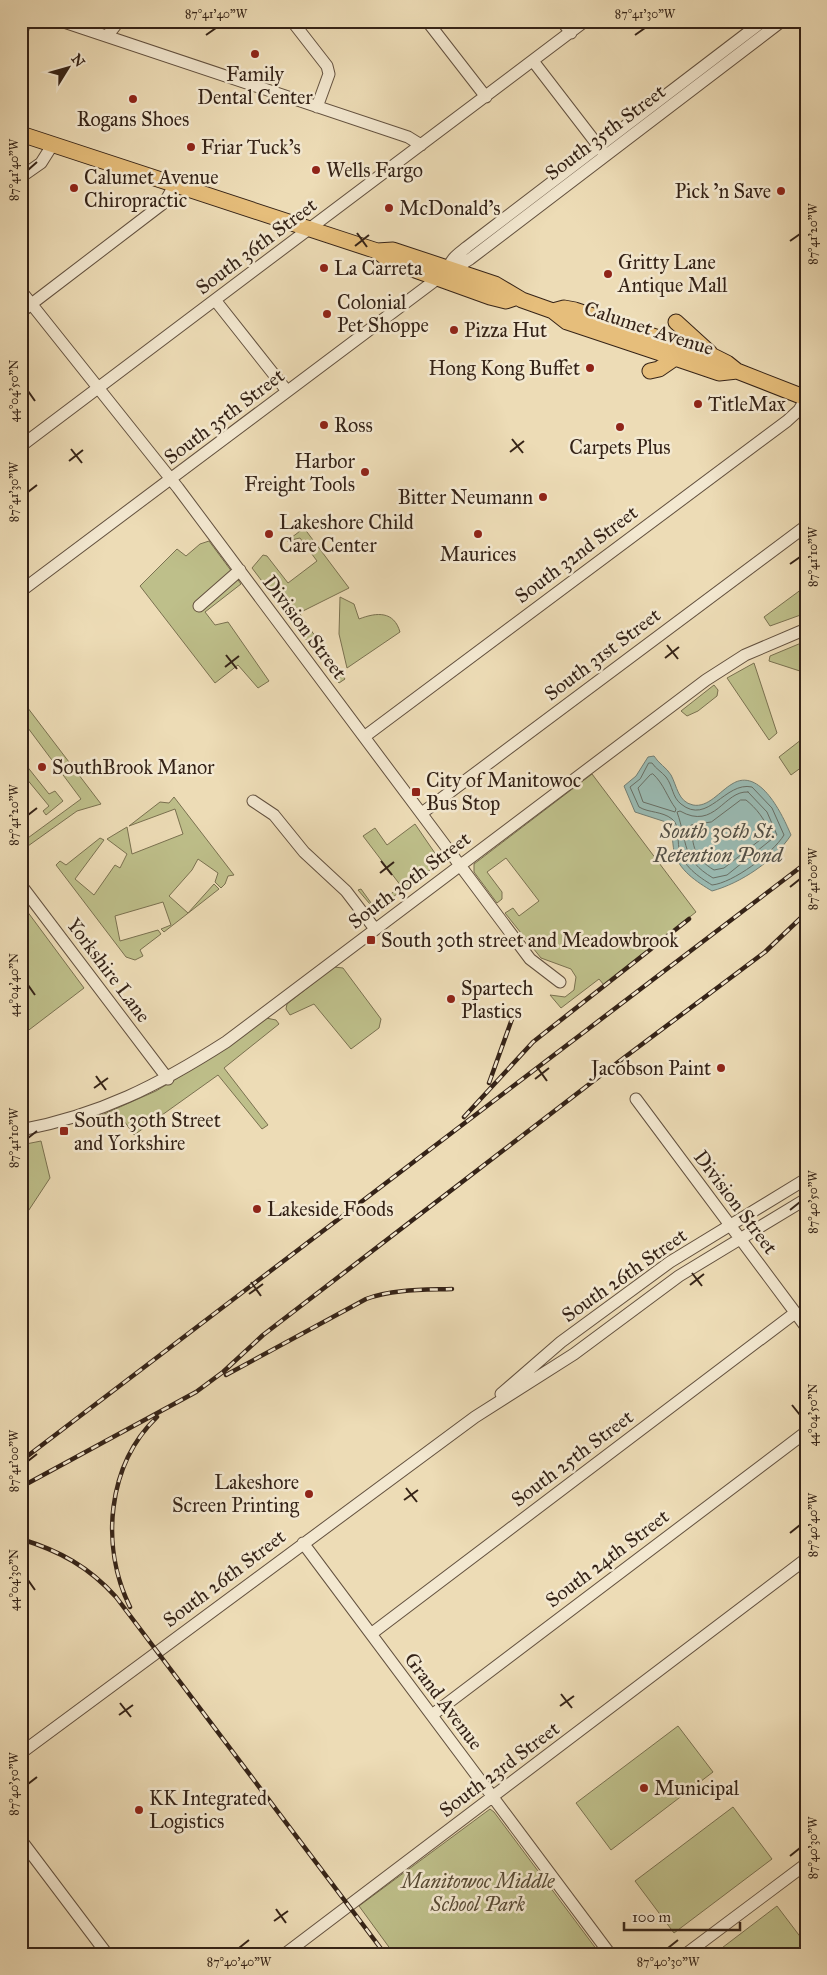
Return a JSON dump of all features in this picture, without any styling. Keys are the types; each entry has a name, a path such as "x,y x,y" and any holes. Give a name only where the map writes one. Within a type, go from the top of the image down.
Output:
{"main road":[{"name":"Calumet Avenue","path":"21,134 377,251 387,260 443,274 501,300 515,298 554,310 570,309 656,345 675,358 719,372 737,371"},
{"path":"676,322 713,356"},
{"name":"Calumet Avenue","path":"656,345 713,356 737,371 806,398"},
{"path":"650,371 659,369 675,358"}],"street":[{"path":"21,36 25,21"},
{"path":"61,21 408,137 421,145"},
{"path":"107,36 118,21"},
{"path":"292,21 327,66 329,74 318,107"},
{"path":"427,21 486,96"},
{"path":"562,21 571,32"},
{"name":"South 36th Street","path":"21,446 585,21"},
{"name":"South 35th Street","path":"602,150 763,21"},
{"name":"South 35th Street","path":"21,591 443,274 455,257 782,21"},
{"path":"533,61 602,150"},
{"path":"21,177 41,163 54,144"},
{"path":"21,312 165,202 175,184"},
{"name":"Division Street","path":"21,291 171,479 530,959 560,982"},
{"path":"215,300 287,392"},
{"name":"South 32nd Street","path":"364,737 787,421 799,410 806,398"},
{"name":"South 31st Street","path":"422,813 806,526"},
{"path":"199,606 240,570"},
{"name":"South 30th Street","path":"21,1130 77,1118 168,1079 226,1042 706,680 746,656 806,629"},
{"path":"254,801 274,815 304,852 346,891 375,929"},
{"name":"Yorkshire Lane","path":"21,884 168,1079"},
{"name":"Division Street","path":"636,1099 806,1326"},
{"name":"South 26th Street","path":"475,1417 562,1342 670,1262 731,1227 806,1179"},
{"name":"South 26th Street","path":"21,1753 475,1417 574,1354 679,1276 806,1199"},
{"name":"South 25th Street","path":"371,1634 795,1312"},
{"name":"South 24th Street","path":"432,1715 806,1432"},
{"name":"Grand Avenue","path":"302,1544 610,1954"},
{"name":"South 23rd Street","path":"285,1954 806,1559"},
{"path":"21,1840 108,1954"},
{"path":"686,1954 806,1864"}],"green space":[{"path":"304,528 349,588 299,613 345,679 339,683 252,568 263,555 267,556 288,583 317,561 300,538 287,541"},
{"path":"209,541 241,584 205,612 215,625 228,622 269,681 258,688 238,665 215,683 140,586 177,549 186,556 200,544"},
{"path":"806,586 806,613 770,626 764,617"},
{"path":"340,597 354,604 359,619 378,614 384,615 394,620 400,632 347,668 339,634"},
{"path":"806,641 806,673 769,661 770,656"},
{"path":"754,663 777,733 769,740 727,678"},
{"path":"714,685 718,690 717,696 698,711 687,716 681,711"},
{"path":"21,699 101,804 77,811 21,851 21,843 81,799 28,728 21,727"},
{"path":"806,736 806,764 791,775 779,757"},
{"path":"22,760 49,794 55,791 63,801 46,815 43,811 49,806 21,772"},
{"path":"592,774 696,912 604,985 599,979 561,1008 550,995 565,997 574,990 576,977 571,969 541,958 505,913 513,908 519,916 539,901 506,858 487,872 502,892 502,899 497,903 474,872 474,864"},
{"path":"174,797 234,875 228,876 221,888 215,882 218,873 198,859 192,870 169,896 188,913 214,884 219,889 164,932 161,929 171,925 163,902 115,916 120,941 158,930 161,934 140,950 143,956 135,960 126,957 56,865 60,861 66,865 100,838 104,840 75,879 94,895 115,865 120,868 127,854 107,839 127,827 132,854 183,834 175,809 129,826 160,802 169,803"},
{"path":"415,824 441,862 375,910 358,890 361,889 374,907 401,886 363,836 375,828 387,845"},
{"path":"21,903 84,988 21,1036"},
{"path":"334,967 343,968 381,1019 379,1028 351,1049 314,1004 290,1015 286,1009 287,1004"},
{"path":"266,1018 276,1020 279,1024 224,1068 268,1125 262,1129 218,1075 134,1135 122,1118 94,1126 95,1118 156,1091 209,1059"},
{"path":"41,1141 50,1178 21,1222 21,1171 27,1166 21,1158 21,1145"},
{"name":"Municipal","path":"678,1726 713,1772 611,1850 576,1803"},
{"path":"733,1807 772,1859 674,1933 635,1881"},
{"name":"Manitowoc Middle School Park","path":"490,1809 600,1954 394,1954 359,1906"},
{"path":"777,1906 805,1943 790,1954 714,1954"}],"water":[{"name":"South 30th St. Retention Pond","path":"654,756 671,775 684,801 693,805 709,802 732,784 742,780 752,782 761,787 776,806 791,835 776,854 756,870 734,883 712,891 684,870 676,858 669,823 635,812 624,786 636,776 648,757"}],"railway":[{"path":"21,1461 806,863"},
{"path":"21,1487 196,1392 223,1372 263,1335 609,1069 765,952 806,913"},
{"path":"464,1117 533,1042 689,919"},
{"path":"489,1083 512,1019"},
{"path":"226,1375 366,1299 387,1293 452,1289"},
{"path":"130,1607 120,1583 115,1558 112,1533 114,1507 119,1482 127,1458 140,1436 157,1417"},
{"path":"21,1539 49,1549 73,1561 106,1586 116,1597 385,1954"}],"place":[{"name":"Family Dental Center","path":"255,54"},
{"name":"Rogans Shoes","path":"133,99"},
{"name":"Friar Tuck's","path":"191,147"},
{"name":"Wells Fargo","path":"316,170"},
{"name":"Calumet Avenue Chiropractic","path":"74,188"},
{"name":"Pick 'n Save","path":"781,191"},
{"name":"McDonald's","path":"389,208"},
{"name":"La Carreta","path":"324,268"},
{"name":"Gritty Lane Antique Mall","path":"608,274"},
{"name":"Colonial Pet Shoppe","path":"327,314"},
{"name":"Pizza Hut","path":"454,330"},
{"name":"Hong Kong Buffet","path":"590,368"},
{"name":"TitleMax","path":"698,404"},
{"name":"Ross","path":"324,425"},
{"name":"Carpets Plus","path":"620,427"},
{"name":"Harbor Freight Tools","path":"365,472"},
{"name":"Bitter Neumann","path":"543,497"},
{"name":"Lakeshore Child Care Center","path":"269,534"},
{"name":"Maurices","path":"478,534"},
{"name":"SouthBrook Manor","path":"42,767"},
{"name":"City of Manitowoc Bus Stop","path":"416,792"},
{"name":"South 30th street and Meadowbrook","path":"371,940"},
{"name":"Spartech Plastics","path":"451,999"},
{"name":"Jacobson Paint","path":"721,1068"},
{"name":"South 30th Street and Yorkshire","path":"64,1131"},
{"name":"Lakeside Foods","path":"257,1209"},
{"name":"Lakeshore Screen Printing","path":"309,1494"},
{"name":"Municipal","path":"644,1788"},
{"name":"KK Integrated Logistics","path":"139,1810"}]}
